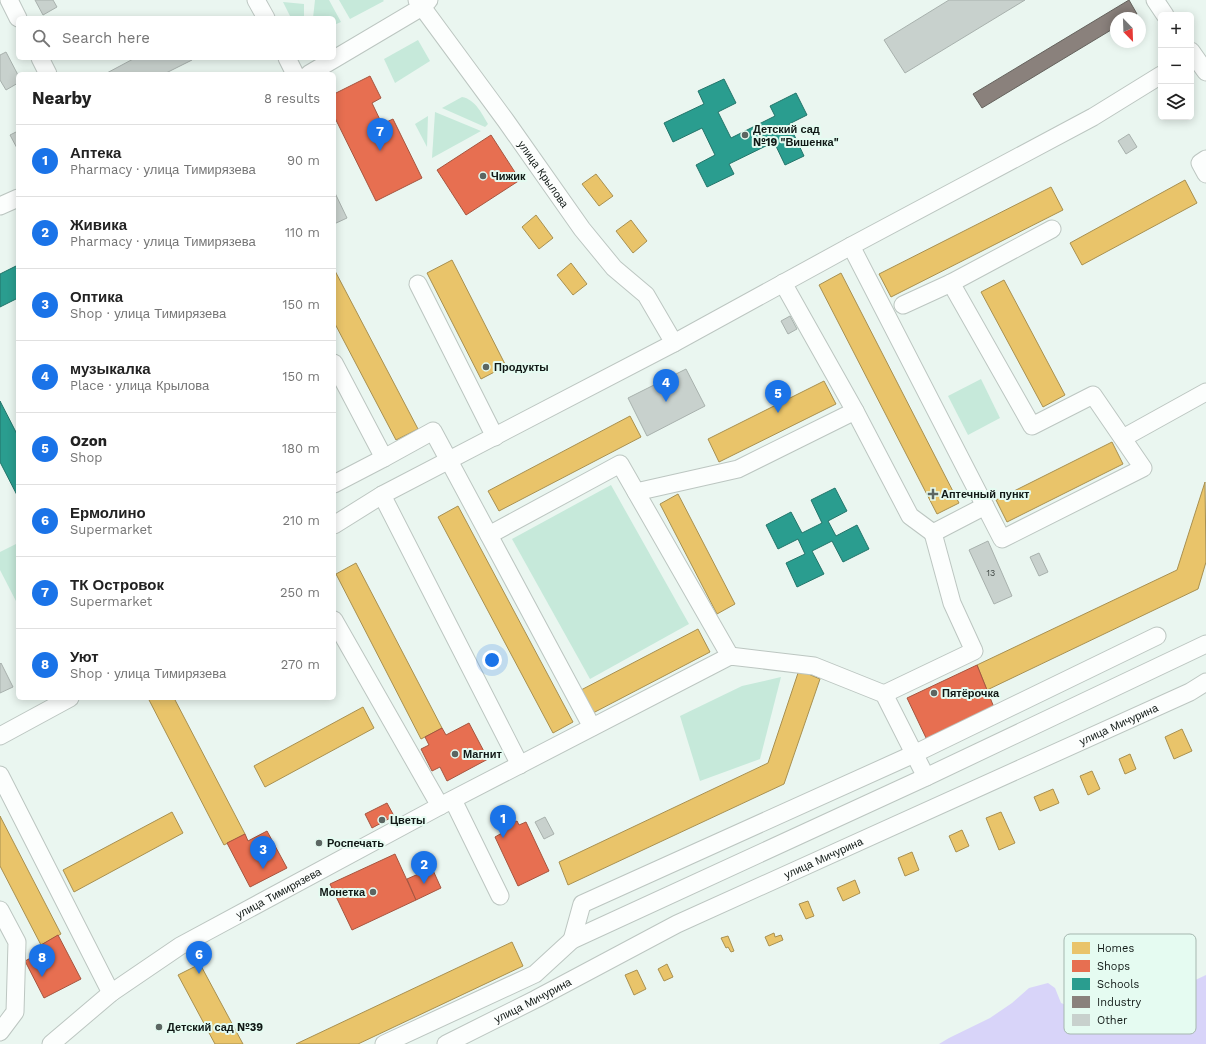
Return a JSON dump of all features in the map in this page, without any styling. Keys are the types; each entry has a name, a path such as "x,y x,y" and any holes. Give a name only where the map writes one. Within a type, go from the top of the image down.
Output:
{"street":[{"path":"9,0 17,16"},
{"path":"256,0 265,16"},
{"path":"1155,0 1163,12"},
{"path":"336,57 423,2"},
{"name":"улица Крылова","path":"423,2 582,229 614,268 646,295 674,343"},
{"path":"1194,57 1206,72"},
{"path":"41,60 47,72"},
{"path":"288,60 294,72"},
{"path":"312,72 331,60"},
{"path":"336,524 382,495 450,461 674,343 851,246 1093,117 1158,77"},
{"path":"1206,159 1200,163 1206,174"},
{"path":"0,206 16,199"},
{"path":"903,305 951,283 1052,229"},
{"path":"851,246 1002,539 1144,468 1093,395 1032,426 951,283"},
{"path":"783,283 855,411 910,516 933,533 952,603 974,651 884,694"},
{"path":"418,284 495,437"},
{"path":"336,367 384,458"},
{"path":"1123,438 1206,392"},
{"path":"636,492 738,469 855,411"},
{"path":"336,483 433,431 592,727"},
{"path":"489,535 620,464 730,656 814,666 884,694 926,777"},
{"path":"382,495 520,765"},
{"path":"933,533 985,506"},
{"path":"336,623 447,803 500,896"},
{"path":"572,940 582,904 914,754 1157,636"},
{"path":"384,1044 535,974 572,940 926,777 1206,644"},
{"name":"улица Тимирязева","path":"51,1044 111,993 180,946 447,803 730,656"},
{"name":"улица Мичурина","path":"446,1044 536,999 677,924 1190,692 1206,682"},
{"path":"0,736 66,700"},
{"path":"0,775 111,993"},
{"path":"0,910 17,942 15,1012 0,1032"}],"green space":[{"path":"315,0 329,0 341,22 336,24 336,16 313,16"},
{"path":"339,0 383,0 384,1 350,19"},
{"path":"283,2 304,4 304,16 290,16"},
{"path":"418,40 430,61 395,83 384,59"},
{"path":"462,97 467,98 478,108 488,124 485,127 442,108"},
{"path":"435,112 481,131 432,158"},
{"path":"428,116 427,147 415,124"},
{"path":"981,379 1000,418 968,435 948,396"},
{"path":"611,485 689,624 590,679 512,539"},
{"path":"16,544 16,601 0,570 0,552"},
{"path":"781,677 760,759 700,781 680,716 742,686"}],"shaded area":[{"path":"1206,975 1206,1044 939,1044 990,1018 1012,1003 1029,988 1048,983 1055,988 1061,1003 1064,1004 1064,1034 1196,1034 1196,980"}],"building: Homes":[{"path":"596,174 613,196 599,206 582,184"},
{"path":"1185,180 1197,203 1082,265 1070,243"},
{"path":"1051,187 1063,210 891,297 879,274"},
{"path":"536,215 553,238 539,249 522,227"},
{"path":"631,220 647,241 633,253 616,231"},
{"path":"452,260 506,366 481,379 427,273"},
{"path":"571,263 587,284 573,295 557,275"},
{"path":"336,273 418,429 396,440 336,326"},
{"path":"841,273 959,503 937,514 819,285"},
{"path":"1004,280 1065,395 1043,407 981,292"},
{"path":"824,381 836,404 719,462 708,439"},
{"path":"630,416 641,437 499,511 488,491"},
{"path":"1112,442 1123,464 1007,522 996,500"},
{"path":"1205,482 1206,562 1198,589 987,690 977,665 1177,570"},
{"path":"678,494 735,604 717,614 660,504"},
{"path":"458,506 573,722 553,733 438,517"},
{"path":"356,563 442,728 421,739 336,574"},
{"path":"698,629 710,652 593,713 581,690"},
{"path":"799,670 820,679 784,784 568,885 559,862 768,763"},
{"path":"149,700 175,700 245,834 224,845"},
{"path":"363,707 374,728 265,787 254,766"},
{"path":"1182,729 1192,751 1174,759 1165,737"},
{"path":"1130,754 1136,769 1125,774 1119,759"},
{"path":"1092,771 1100,789 1088,795 1080,776"},
{"path":"1053,789 1059,803 1040,811 1034,797"},
{"path":"172,812 183,833 74,892 63,870"},
{"path":"1001,812 1015,843 999,850 986,818"},
{"path":"0,816 61,934 41,945 0,866"},
{"path":"962,830 969,846 956,852 949,836"},
{"path":"912,852 919,870 905,876 898,858"},
{"path":"855,880 860,893 843,901 837,888"},
{"path":"808,901 814,916 806,919 799,904"},
{"path":"774,933 775,937 781,935 783,940 769,946 765,937"},
{"path":"728,936 734,951 731,952 728,947 726,948 721,938"},
{"path":"512,942 523,966 358,1044 296,1044"},
{"path":"200,964 243,1044 215,1044 178,975"},
{"path":"667,964 673,977 664,981 658,969"},
{"path":"637,970 646,989 634,995 625,975"}],"building: Shops":[{"path":"370,76 381,98 372,103 382,124 393,119 422,178 376,201 336,120 336,93"},
{"path":"491,135 520,180 466,215 437,170"},
{"path":"977,665 995,710 928,742 907,698"},
{"name":"Магнит","path":"469,723 488,759 447,781 440,767 432,771 421,749 429,745 425,737 442,728 446,735"},
{"path":"387,803 394,816 372,828 365,814"},
{"path":"517,821 519,825 526,822 549,871 518,886 495,837 502,833 500,829"},
{"path":"267,831 287,868 250,887 227,843 245,834 248,841"},
{"name":"Монетка","path":"395,854 416,900 352,930 330,884"},
{"path":"432,868 441,888 416,900 407,879"},
{"path":"58,935 81,979 44,998 25,961 44,951 41,945"}],"building: Schools":[{"path":"724,79 736,103 718,112 731,138 775,116 770,106 796,93 807,115 789,124 804,156 785,165 774,142 729,164 734,174 707,187 696,165 715,155 702,128 673,142 664,123 704,104 698,91"},
{"path":"16,266 16,299 0,307 0,274"},
{"path":"0,401 16,432 16,493 0,462"},
{"path":"835,488 847,511 828,521 836,536 857,525 869,549 843,562 832,541 812,551 824,574 797,587 786,563 805,554 798,539 778,549 766,525 791,512 802,533 822,523 811,500"}],"building: Industry":[{"path":"1129,0 1136,12 1110,12 1110,31 982,108 973,94"}],"building: Other":[{"path":"35,0 53,0 57,7 43,15"},
{"path":"949,0 1025,0 905,73 884,40"},
{"path":"6,52 16,72 16,84 6,90 0,80 0,55"},
{"path":"131,60 192,60 168,72 109,72"},
{"path":"16,132 16,146 10,135"},
{"path":"1129,134 1137,147 1126,154 1118,141"},
{"path":"336,195 347,218 336,223"},
{"path":"790,316 797,329 788,334 781,321"},
{"path":"686,369 705,406 647,436 628,398"},
{"path":"988,541 1012,596 994,604 969,550"},
{"path":"1039,553 1048,572 1039,576 1030,557"},
{"path":"1,663 13,687 0,693 0,664"},
{"path":"545,817 554,834 544,839 535,822"}],"place":[{"name":"Детский сад №19 \"Вишенка\"","path":"745,135"},
{"name":"ТК Островок","path":"380,151"},
{"name":"Чижик","path":"483,176"},
{"name":"Продукты","path":"486,367"},
{"name":"музыкалка","path":"666,402"},
{"name":"Ozon","path":"778,413"},
{"name":"Аптечный пункт","path":"933,494"},
{"name":"Пятёрочка","path":"934,693"},
{"name":"Магнит","path":"455,754"},
{"name":"Цветы","path":"382,820"},
{"name":"Аптека","path":"503,838"},
{"name":"Роспечать","path":"319,843"},
{"name":"Оптика","path":"263,869"},
{"name":"Живика","path":"424,884"},
{"name":"Монетка","path":"373,892"},
{"name":"Ермолино","path":"199,974"},
{"name":"Уют","path":"42,977"},
{"name":"Детский сад №39","path":"159,1027"}]}
